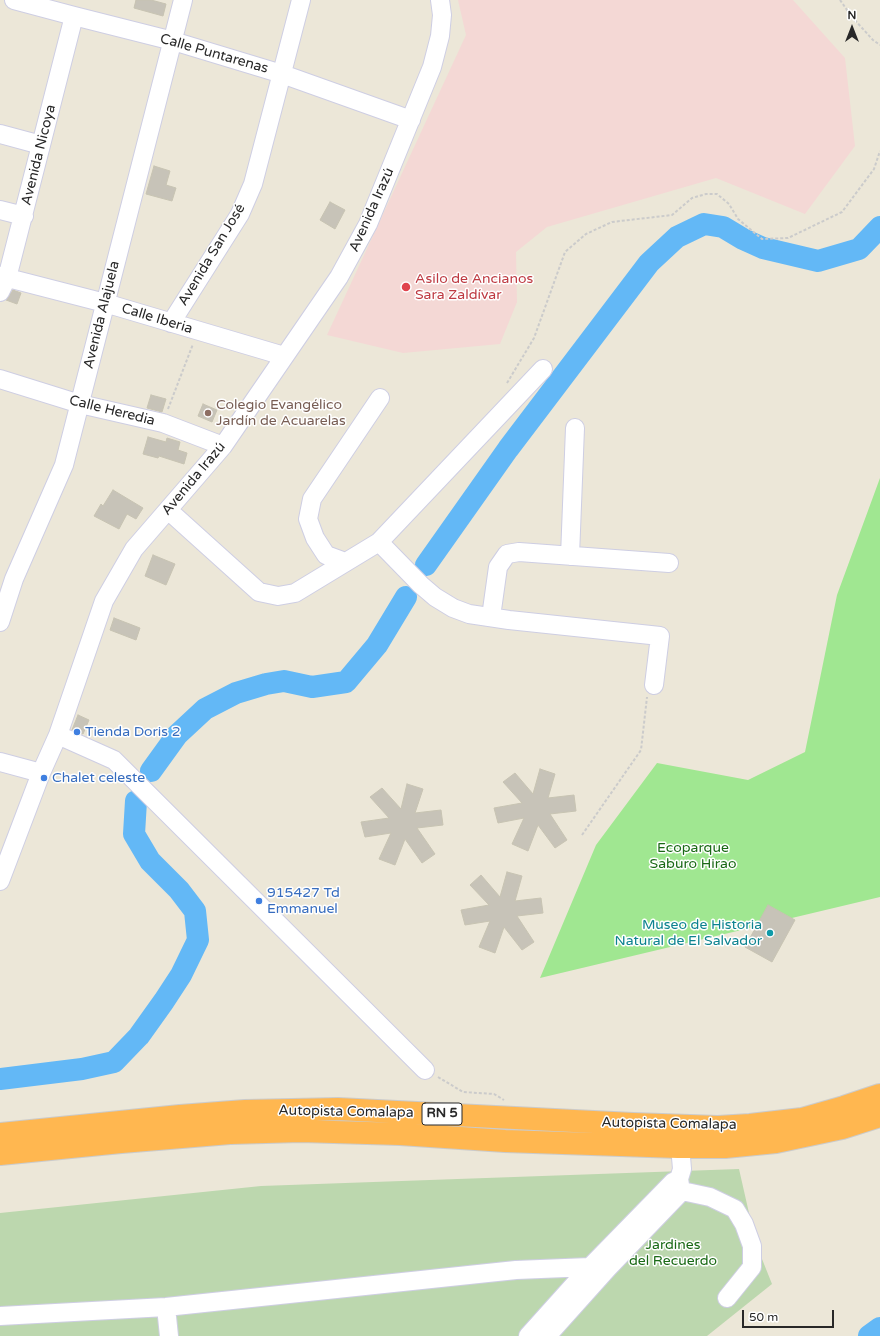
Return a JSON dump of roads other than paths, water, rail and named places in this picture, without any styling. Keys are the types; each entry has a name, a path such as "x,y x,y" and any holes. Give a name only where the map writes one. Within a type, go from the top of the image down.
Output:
{"highway":[{"name":"Autopista Comalapa","path":"0,1134 216,1114 338,1109 633,1124 718,1127 750,1126 802,1118 844,1107 880,1095"},
{"name":"Autopista Comalapa","path":"0,1154 230,1133 301,1131 400,1134 505,1141 678,1147 725,1147 776,1142 842,1128 880,1116"}],"street":[{"name":"Calle Puntarenas","path":"14,0 173,41 282,74 411,120"},
{"name":"Avenida Alajuela","path":"0,622 14,578 64,465 183,0"},
{"name":"Avenida San José","path":"171,323 240,214 253,184 301,0"},
{"name":"Avenida Irazú","path":"0,881 58,735 104,601 134,549 223,446 339,277 364,231 432,67 440,36 442,15 440,0"},
{"name":"Avenida Nicoya","path":"2,282 24,216 74,16"},
{"path":"0,134 41,145"},
{"path":"0,210 24,216"},
{"name":"Calle Iberia","path":"2,282 105,303 198,332 284,356"},
{"path":"168,510 259,592 278,596 295,593 379,542 543,369"},
{"name":"Calle Heredia","path":"0,379 80,404 163,423 223,446"},
{"path":"345,562 326,555 315,538 308,519 312,499 380,398"},
{"path":"570,556 575,428"},
{"path":"379,542 422,585 441,601 453,608 469,614 660,636 654,685"},
{"path":"491,617 498,568 507,554 519,552 669,563"},
{"path":"58,735 114,760 425,1070"},
{"path":"0,762 42,773"},
{"path":"547,1336 680,1185 682,1169 678,1147"},
{"path":"528,1336 590,1267 673,1182 735,1209 744,1224 752,1246 752,1267 727,1298"},
{"path":"0,1316 166,1307 516,1270 590,1267 608,1268"},
{"path":"166,1307 169,1336"}],"waterway":[{"path":"426,565 508,449 649,263 677,237 704,224 723,227 743,239 763,248 818,261 859,249 880,227"},
{"path":"151,771 177,735 205,709 236,693 266,684 284,681 312,687 346,682 377,645 406,597"},
{"path":"0,1079 82,1069 114,1062 139,1036 181,975 198,940 195,911 179,890 150,861 134,834 136,801"},
{"path":"869,1336 880,1328"}],"place":[{"name":"Asilo de Ancianos Sara Zaldívar","path":"406,287"},
{"name":"Colegio Evangélico Jardín de Acuarelas","path":"208,413"},
{"name":"Tienda Doris 2","path":"77,732"},
{"name":"Chalet celeste","path":"44,778"},
{"name":"915427 Td Emmanuel","path":"259,901"},
{"name":"Museo de Historia Natural de El Salvador","path":"770,933"}],"park label":[{"name":"Ecoparque Saburo Hirao","path":"693,856"},
{"name":"Jardines del Recuerdo","path":"673,1254"}]}
